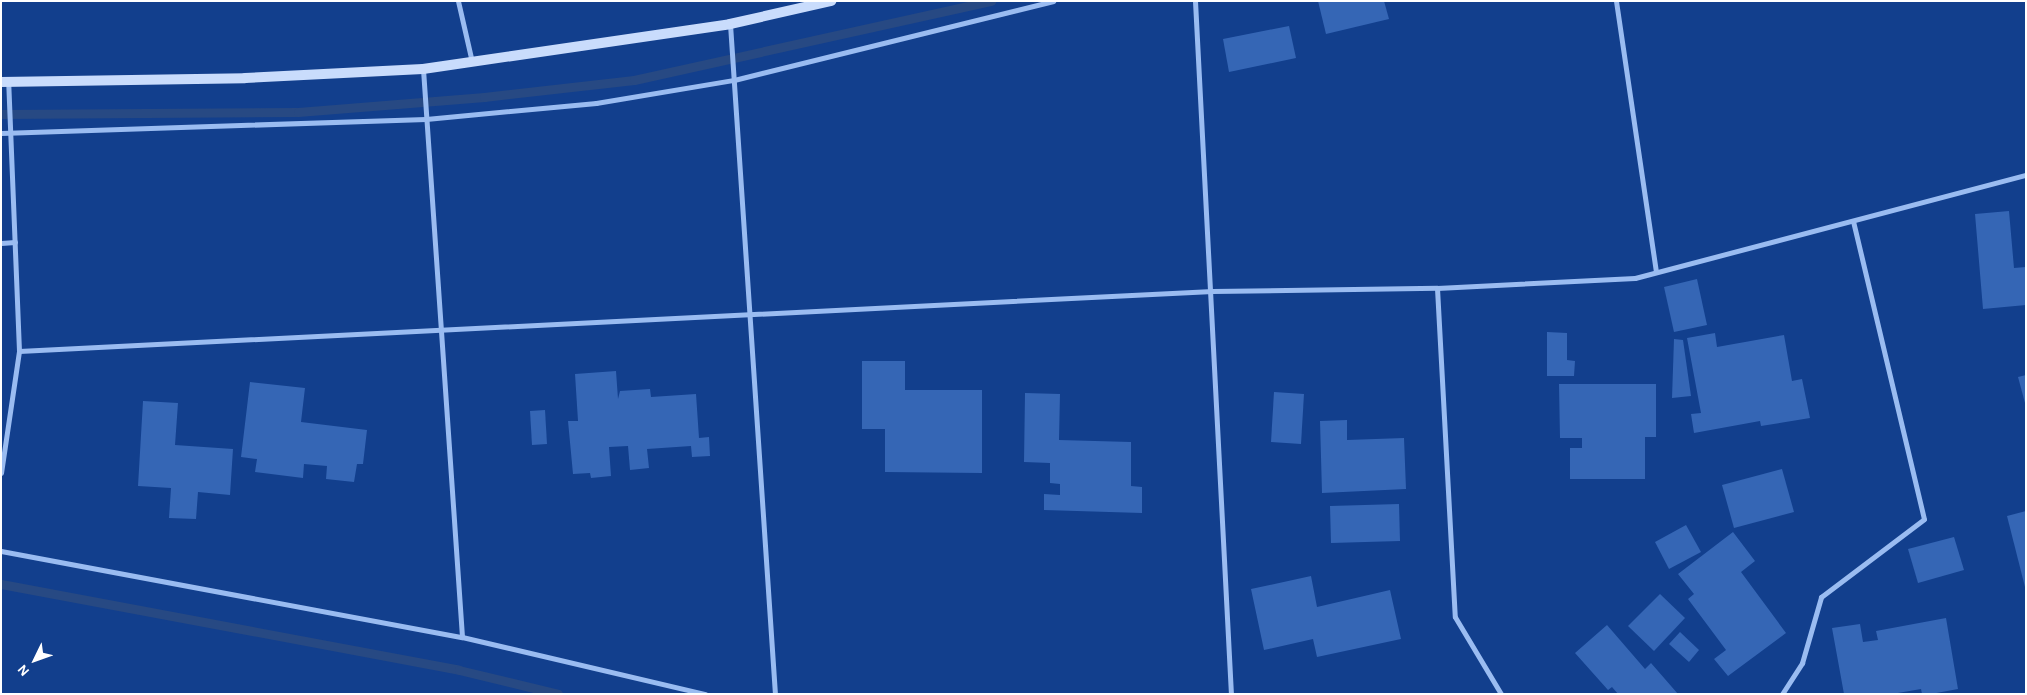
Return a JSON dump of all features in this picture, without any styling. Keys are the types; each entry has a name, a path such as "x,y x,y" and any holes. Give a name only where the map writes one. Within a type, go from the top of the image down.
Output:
{"street":[{"path":"458,1 472,62"},
{"path":"1,472 19,351 10,133 5,82 245,78 423,69 730,24 831,1"},
{"path":"1,133 426,119 596,103 734,80 1053,1"},
{"path":"1195,1 1212,292 1231,694"},
{"path":"1616,1 1656,271"},
{"path":"730,24 748,317 775,694"},
{"path":"423,69 462,637"},
{"path":"19,351 748,317 1212,292 1437,288 1635,278 2026,175"},
{"path":"1782,694 1802,663 1822,597 1924,519 1853,221"},
{"path":"1,243 14,242"},
{"path":"1437,288 1455,617 1500,694"},
{"path":"1,551 462,637 705,694"}],"building":[{"path":"1318,1 1384,1 1389,19 1326,34"},
{"path":"1289,26 1296,58 1229,72 1223,39"},
{"path":"2009,211 2014,268 2026,267 2026,305 1983,309 1975,214"},
{"path":"1697,279 1707,325 1674,332 1664,287"},
{"path":"1547,332 1567,333 1567,360 1575,361 1574,376 1547,376"},
{"path":"1715,333 1717,347 1784,335 1792,381 1802,379 1810,418 1761,426 1760,421 1694,433 1691,414 1701,413 1687,338"},
{"path":"1674,339 1683,340 1691,396 1672,398"},
{"path":"862,361 905,361 905,390 982,390 982,473 885,472 885,429 862,429"},
{"path":"616,371 618,399 620,391 650,389 651,397 696,394 699,438 709,437 710,456 692,457 691,446 647,449 649,468 630,470 628,446 609,447 611,476 591,478 590,473 573,474 568,421 578,421 575,374"},
{"path":"2026,375 2026,403 2025,403 2018,377"},
{"path":"250,382 305,388 301,422 367,430 363,464 357,464 354,482 326,479 327,466 304,464 303,478 255,472 257,459 241,457"},
{"path":"1559,384 1656,384 1656,437 1645,437 1645,479 1570,479 1570,448 1582,448 1582,438 1560,438"},
{"path":"1274,392 1304,394 1301,444 1271,442"},
{"path":"1025,393 1060,394 1059,440 1131,442 1131,486 1142,487 1142,513 1044,510 1044,494 1060,495 1060,484 1050,483 1050,463 1024,462"},
{"path":"143,401 178,403 175,445 233,449 230,495 198,492 196,519 169,518 171,488 138,486"},
{"path":"545,410 547,444 532,445 530,411"},
{"path":"1347,420 1347,440 1404,438 1406,489 1322,493 1320,421"},
{"path":"1782,469 1794,512 1734,528 1722,485"},
{"path":"1399,504 1400,541 1331,543 1330,506"},
{"path":"2026,511 2026,587 2025,587 2007,516"},
{"path":"1686,525 1701,552 1669,569 1655,542"},
{"path":"1733,532 1755,561 1741,572 1786,633 1728,676 1714,659 1726,650 1688,599 1694,594 1678,574"},
{"path":"1954,537 1964,570 1918,583 1908,549"},
{"path":"1311,576 1317,607 1390,590 1401,639 1317,657 1313,639 1264,650 1251,589"},
{"path":"1660,594 1685,618 1654,651 1628,626"},
{"path":"1946,618 1958,689 1931,694 1922,694 1921,689 1892,694 1844,694 1832,628 1860,624 1863,642 1878,640 1876,631"},
{"path":"1607,625 1645,669 1651,663 1678,694 1618,694 1612,687 1608,690 1575,653"},
{"path":"1680,632 1699,650 1689,662 1669,644"}],"waterway":[{"path":"1,114 298,112 484,97 634,80 991,1"},
{"path":"1,584 459,670 558,694"}]}
